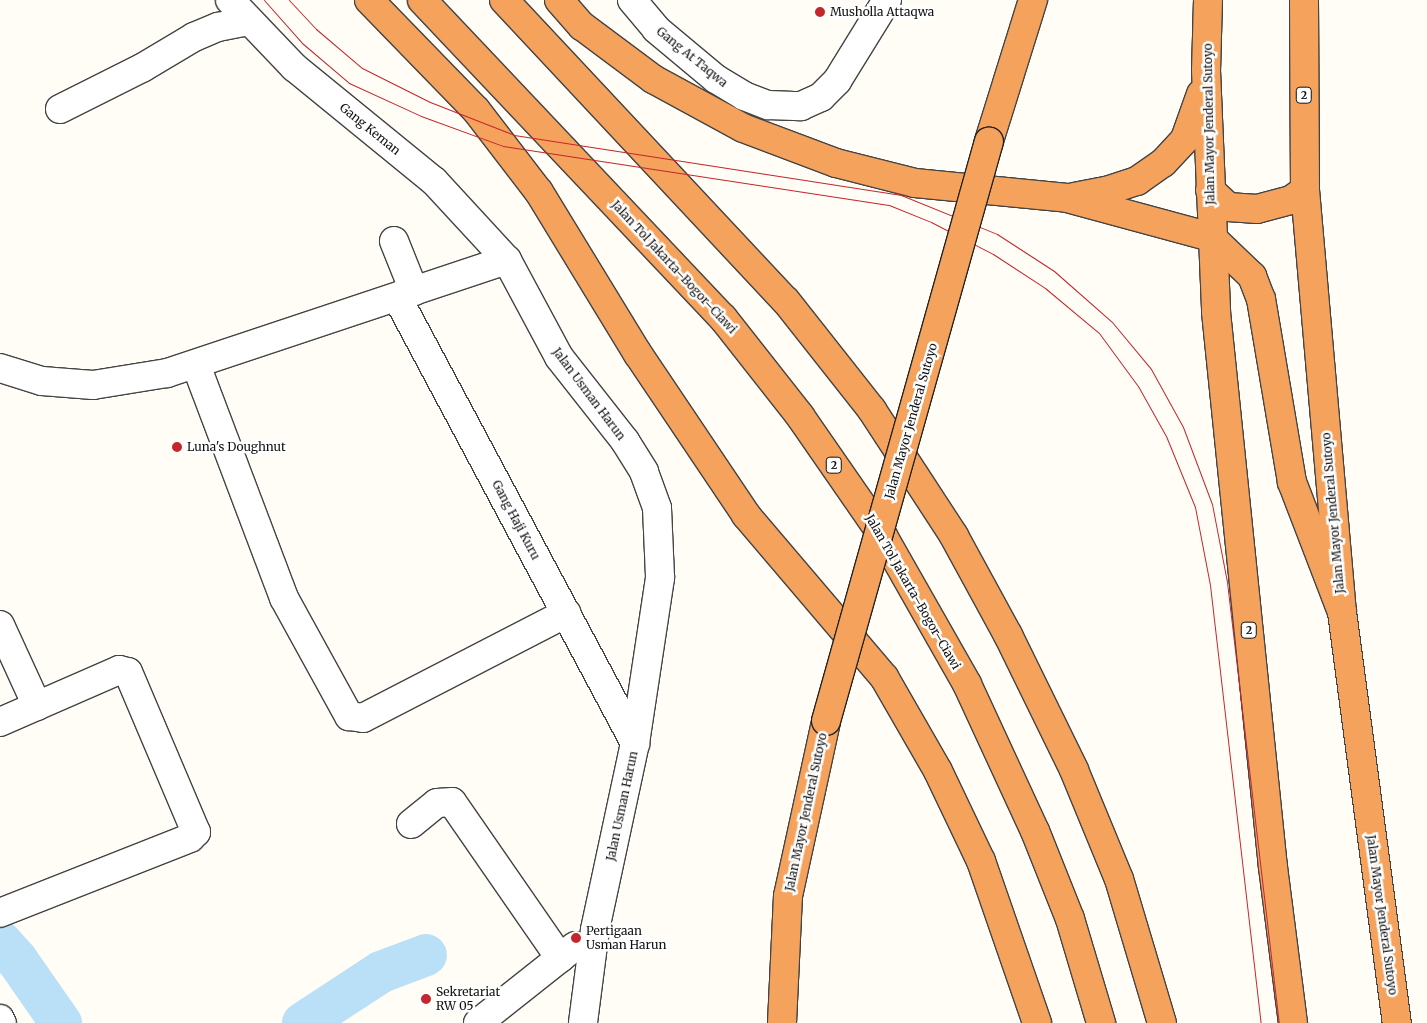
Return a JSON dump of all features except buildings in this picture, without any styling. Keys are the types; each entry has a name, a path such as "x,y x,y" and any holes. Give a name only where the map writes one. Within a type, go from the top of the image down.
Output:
{"highway":[{"path":"369,0 476,110 522,170 746,515 884,677 938,770 981,861 1036,1023"},
{"name":"Jalan Tol Jakarta–Bogor–Ciawi","path":"422,0 724,318 800,416 883,536 967,684 1035,831 1070,919 1101,1023"},
{"path":"504,0 786,301 872,410 954,536 1008,634 1074,770 1119,879 1162,1023"},
{"path":"559,0 582,26 653,79 743,128 836,163 915,183 1067,198 1211,237 1252,276 1261,299 1292,482 1342,612"},
{"name":"Jalan Mayor Jenderal Sutoyo","path":"782,1023 788,896 826,721 989,141 1033,0"},
{"name":"Jalan Mayor Jenderal Sutoyo","path":"1208,0 1206,70 1211,237 1271,847 1293,1023"},
{"name":"Jalan Mayor Jenderal Sutoyo","path":"1307,2 1305,190 1342,612 1397,1023"},
{"path":"1067,198 1106,191 1137,181 1163,163 1185,139 1197,110 1206,70"},
{"path":"1210,190 1228,207 1257,209 1291,200 1305,190"}],"street":[{"name":"Gang Keman","path":"230,0 294,67 434,181 507,260"},
{"name":"Gang At Taqwa","path":"632,0 656,29 716,79 744,96 768,105 801,106 821,96 838,81 887,0"},
{"path":"60,109 142,68 194,37 218,27 248,21"},
{"name":"Gang Haji Kuru","path":"394,241 405,294 566,613 635,743"},
{"path":"0,368 42,381 93,385 127,382 196,365 507,260"},
{"name":"Jalan Usman Harun","path":"507,260 559,357 625,441 644,472 657,508 660,578 635,743 596,930 584,1023"},
{"path":"196,365 284,598 349,716 363,718 566,613"},
{"path":"0,625 37,706"},
{"path":"0,722 119,670 128,672 196,832 190,838 0,913"},
{"path":"411,824 437,803 452,802 560,958"},
{"path":"478,1023 596,930"},
{"path":"0,1019 2,1023"}],"waterway":[{"path":"0,941 17,960 61,1023"},
{"path":"303,1023 381,972 426,955"}],"tram line":[{"path":"264,0 302,43 349,83 421,116 503,146 889,205 931,222 993,254 1045,288 1099,333 1138,386 1166,436 1195,507 1210,585 1261,1023"},
{"path":"289,0 316,29 362,68 430,102 514,135 901,195 997,234 1054,271 1112,322 1151,369 1183,427 1212,504 1227,582 1279,1023"}],"place":[{"name":"Musholla Attaqwa","path":"820,12"},
{"name":"Luna's Doughnut","path":"177,447"},
{"name":"Pertigaan Usman Harun","path":"576,938"},
{"name":"Sekretariat RW 05","path":"426,999"}]}
